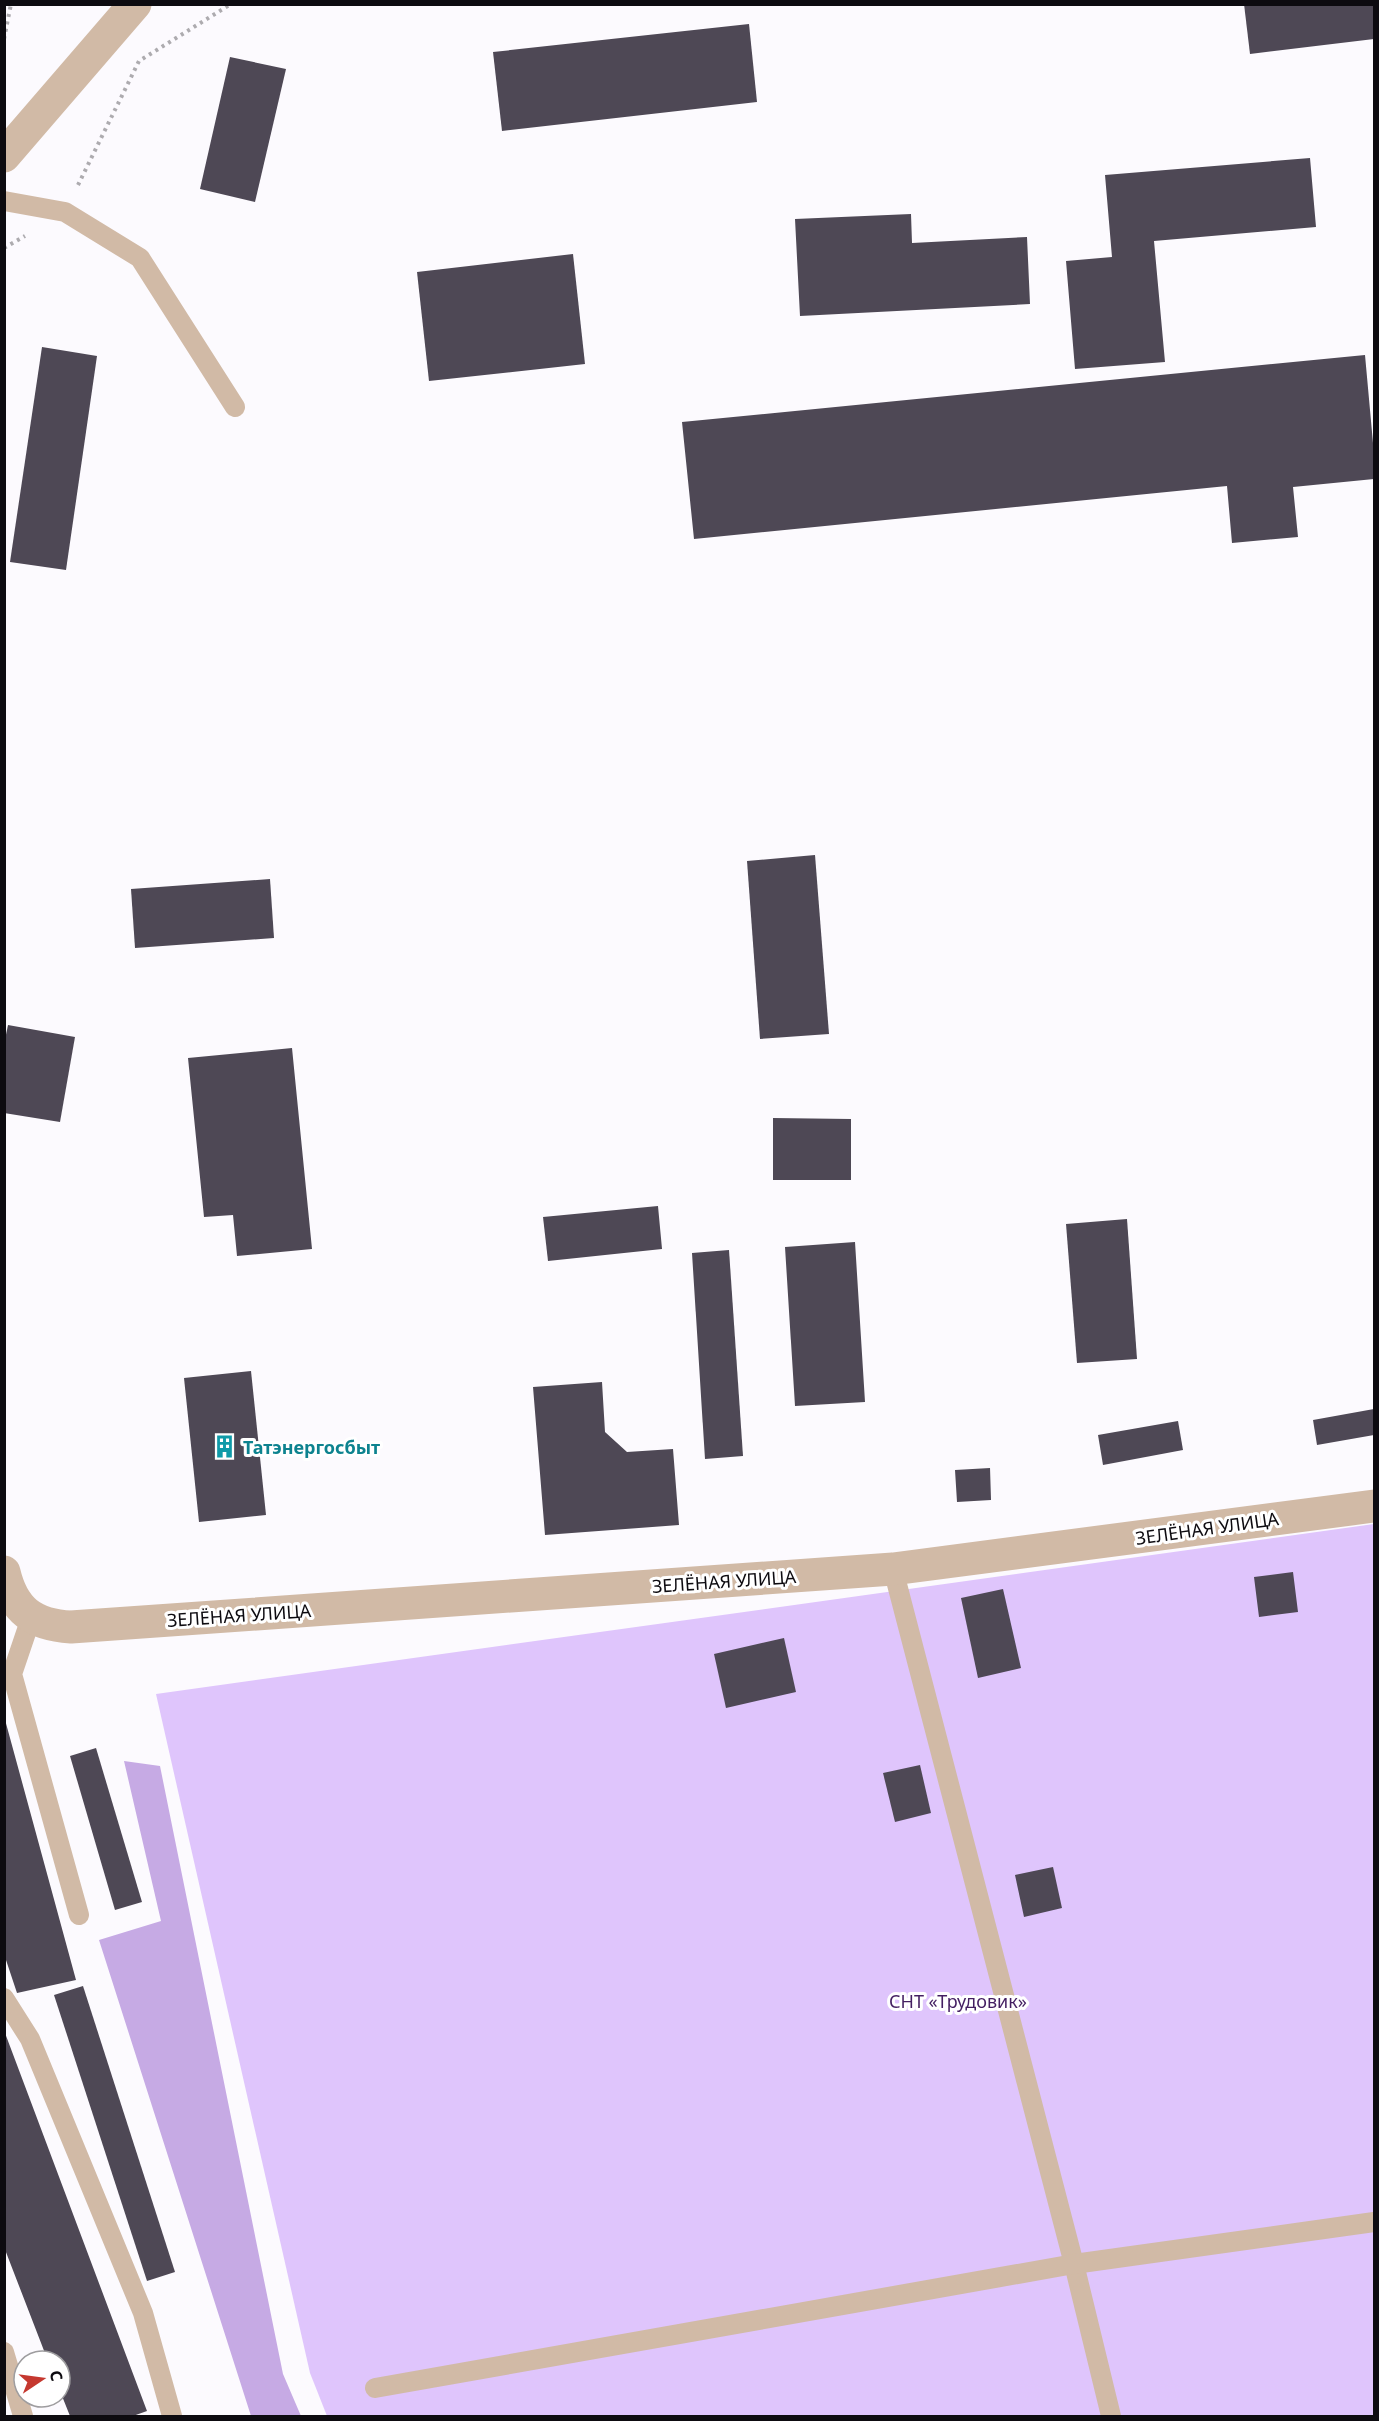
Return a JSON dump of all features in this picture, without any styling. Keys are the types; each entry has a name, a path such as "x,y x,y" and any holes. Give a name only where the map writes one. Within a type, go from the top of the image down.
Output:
{"street":[{"path":"4,156 135,4"},
{"name":"ЗЕЛЁНАЯ УЛИЦА","path":"31,1618 51,1626 71,1627 892,1569 1374,1506"},
{"path":"4,1572 15,1602 31,1618"}],"lane":[{"path":"4,201 65,212 140,258 235,407"},
{"path":"892,1569 1074,2264 1111,2416"},
{"path":"31,1618 12,1674 79,1915"},
{"path":"4,1998 30,2039 143,2313 172,2416"},
{"path":"375,2388 1074,2264 1374,2222"},
{"path":"4,2352 23,2416"}],"path":[{"path":"4,39 11,4"},
{"path":"4,248 65,212 139,61 231,4"}],"green space":[{"name":"СНТ «Трудовик»","path":"1374,1524 1374,2416 327,2416 310,2373 156,1694"}],"shaded area":[{"path":"124,1761 160,1766 283,2374 301,2416 251,2416 99,1940 161,1921"}],"building":[{"path":"1244,4 1374,4 1374,39 1250,54"},
{"path":"749,24 757,102 502,131 493,52"},
{"path":"230,57 286,69 255,202 200,189"},
{"path":"1310,158 1316,227 1154,241 1165,362 1075,369 1066,261 1112,257 1105,175"},
{"path":"911,214 912,243 1027,237 1030,304 800,316 795,219"},
{"path":"573,254 585,364 429,381 417,272"},
{"path":"42,347 97,356 66,570 10,562"},
{"path":"1365,355 1374,454 1374,479 1293,487 1298,537 1232,543 1227,486 694,539 682,422"},
{"path":"815,855 829,1034 760,1039 747,861"},
{"path":"270,879 274,938 135,948 131,889"},
{"path":"8,1025 75,1037 60,1122 4,1113 4,1044"},
{"path":"292,1048 312,1249 237,1256 233,1215 204,1217 188,1058"},
{"path":"773,1118 851,1119 851,1180 773,1180"},
{"path":"658,1206 662,1249 548,1261 543,1217"},
{"path":"1127,1219 1137,1359 1077,1363 1066,1224"},
{"path":"855,1242 865,1402 795,1406 785,1247"},
{"path":"729,1250 743,1456 705,1459 692,1253"},
{"name":"Татэнергосбыт","path":"251,1371 266,1515 199,1522 184,1378"},
{"path":"602,1382 605,1432 627,1452 673,1449 679,1525 545,1535 533,1387"},
{"path":"1374,1409 1374,1435 1317,1445 1313,1420"},
{"path":"1178,1421 1183,1450 1103,1465 1098,1435"},
{"path":"990,1468 991,1500 957,1502 955,1470"},
{"path":"1293,1572 1298,1612 1259,1617 1254,1577"},
{"path":"1003,1589 1021,1668 978,1678 961,1598"},
{"path":"784,1638 796,1692 726,1708 714,1654"},
{"path":"4,1716 76,1980 17,1993 4,1954"},
{"path":"96,1748 142,1902 115,1910 70,1756"},
{"path":"920,1765 931,1813 895,1822 883,1773"},
{"path":"1053,1867 1062,1908 1024,1917 1015,1875"},
{"path":"83,1986 175,2272 147,2281 54,1995"},
{"path":"5,2033 147,2411 133,2416 70,2416 67,2409 72,2409 72,2349 43,2349 4,2247"}],"place":[{"name":"Татэнергосбыт","path":"225,1447"}]}
